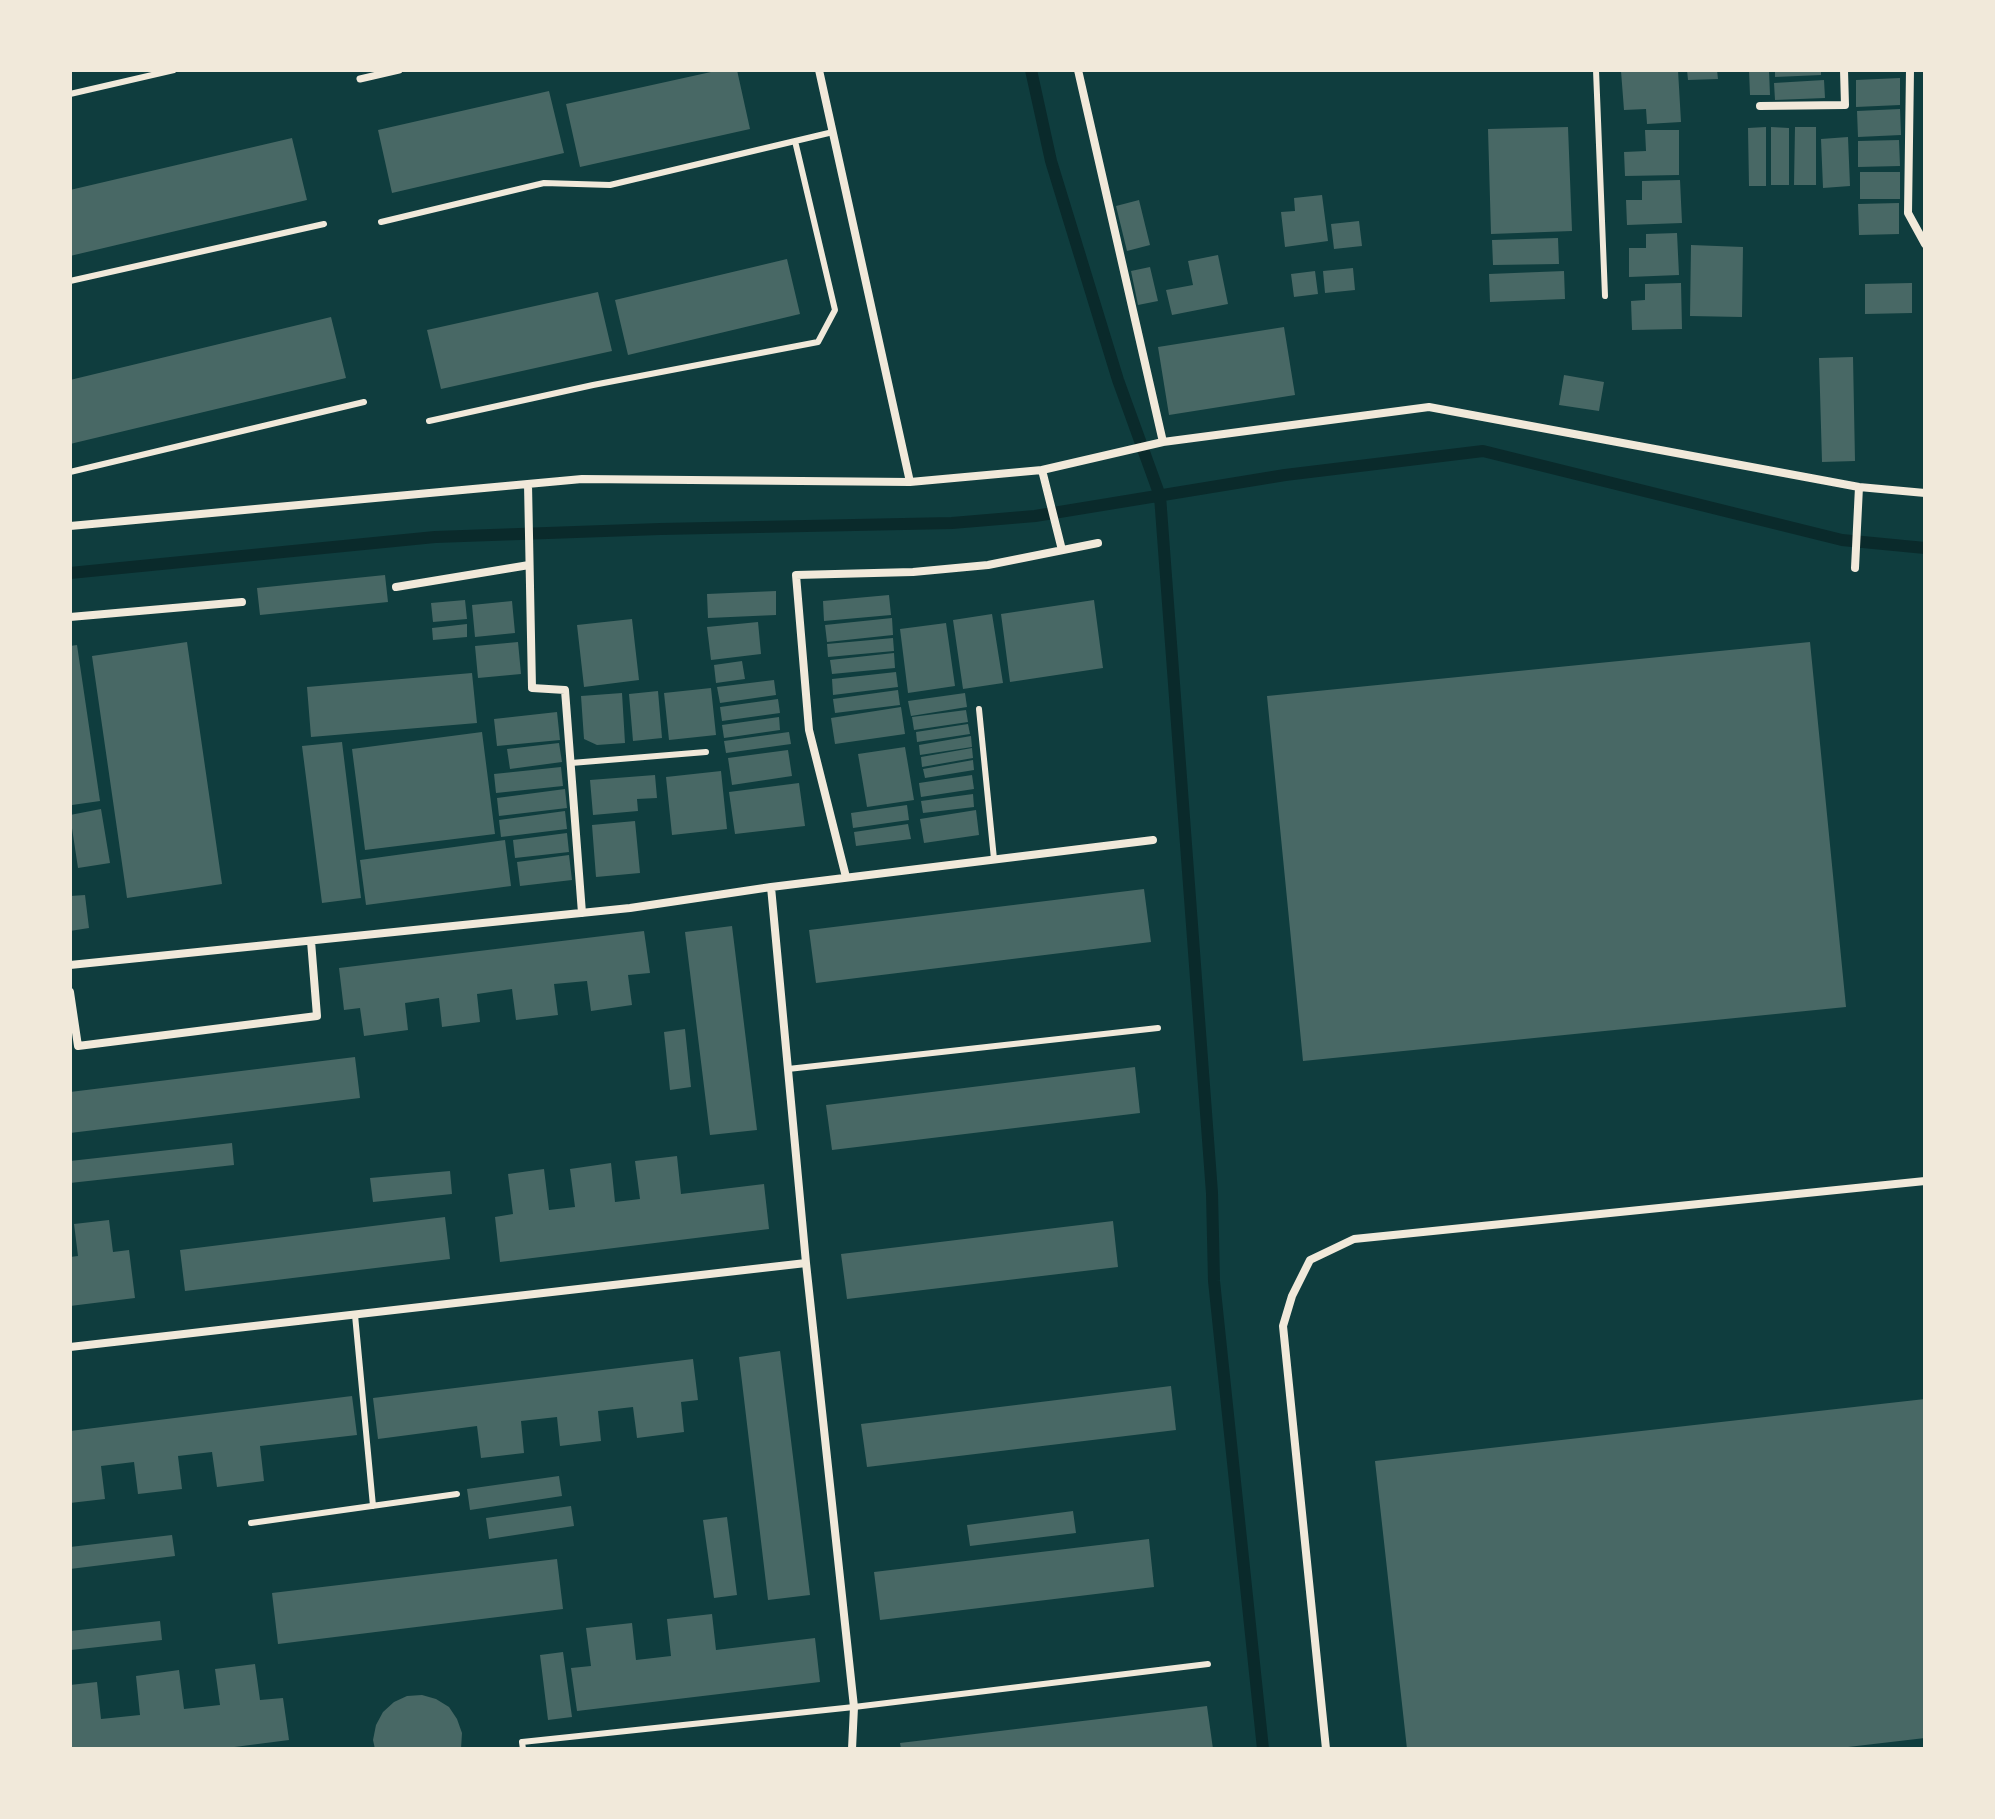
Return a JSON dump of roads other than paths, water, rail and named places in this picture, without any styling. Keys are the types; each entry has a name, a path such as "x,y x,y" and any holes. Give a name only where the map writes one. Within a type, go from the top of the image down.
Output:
{"street":[{"path":"360,79 399,70"},
{"path":"819,70 910,482"},
{"path":"1078,70 1163,442"},
{"path":"1760,106 1845,105 1844,70"},
{"path":"1910,70 1908,213 1925,244"},
{"path":"70,526 582,479 910,482 1042,470 1163,442 1429,407 1859,487 1925,493"},
{"path":"1042,470 1062,550"},
{"path":"528,484 532,688 565,690 582,913"},
{"path":"1855,568 1859,487"},
{"path":"846,877 809,730 796,575 928,571 988,565 1098,543"},
{"path":"396,587 529,565"},
{"path":"70,617 242,602"},
{"path":"70,965 630,908 846,877 1153,840"},
{"path":"771,887 806,1263 854,1707 852,1749"},
{"path":"70,992 78,1046 317,1016 311,941"},
{"path":"1326,1749 1283,1326 1292,1296 1310,1260 1354,1239 1925,1181"},
{"path":"70,1347 806,1263"}],"lane":[{"path":"70,94 174,70"},
{"path":"1596,70 1605,296"},
{"path":"381,222 544,183 610,185 833,132"},
{"path":"429,421 593,385 818,342 835,310 795,141"},
{"path":"70,281 324,224"},
{"path":"70,472 364,402"},
{"path":"979,709 994,859"},
{"path":"571,763 706,752"},
{"path":"788,1069 1158,1028"},
{"path":"355,1315 373,1506"},
{"path":"251,1523 457,1494"},
{"path":"523,1749 522,1742 854,1707 1208,1664"}],"waterway":[{"path":"1031,70 1051,161 1118,380 1160,496 1212,1193 1214,1281 1263,1749"},
{"path":"70,573 435,537 952,523 1035,516 1285,475 1483,451 1842,540 1925,548"}]}
